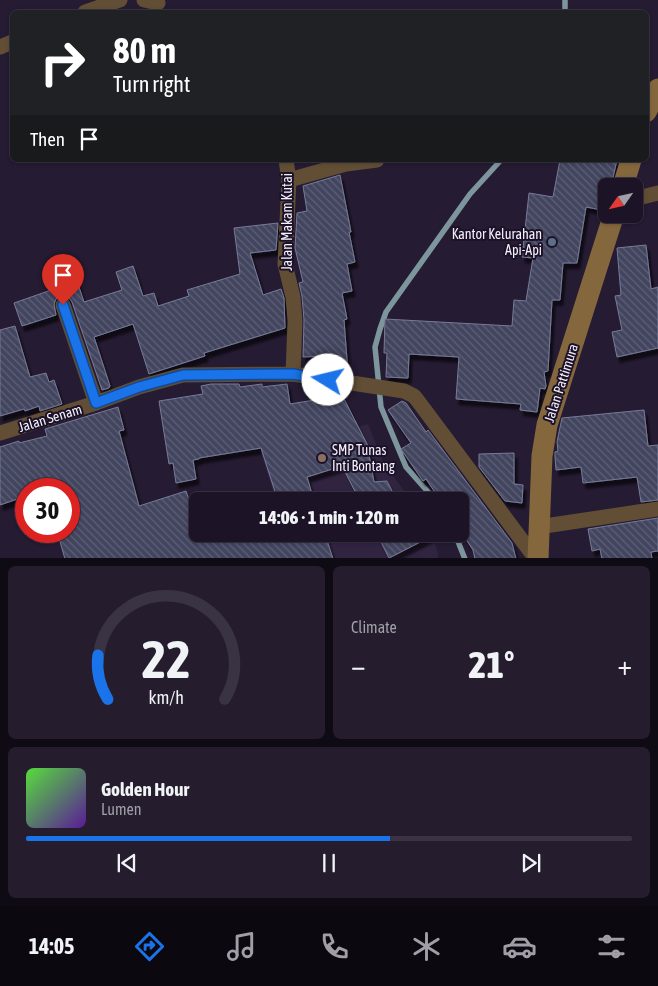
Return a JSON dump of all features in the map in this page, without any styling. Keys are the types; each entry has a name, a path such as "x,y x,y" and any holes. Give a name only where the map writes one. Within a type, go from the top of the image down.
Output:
{"street":[{"path":"90,10 112,1 120,0"},
{"path":"649,106 658,88"},
{"name":"Jalan Makam Kutai","path":"286,162 289,180 285,264 293,297 295,321 293,374"},
{"path":"289,180 346,164 362,162"},
{"path":"625,178 629,162"},
{"path":"643,196 658,193"},
{"name":"Jalan Pattimura","path":"537,558 542,456 547,425 611,223"},
{"path":"63,305 96,403"},
{"name":"Jalan Senam","path":"0,433 96,403 139,387 183,375 293,374 404,391 414,396 418,401 537,558"},
{"path":"538,527 658,509"}],"shaded area":[{"name":"SMP Tunas Inti Bontang","path":"368,424 384,464 405,492 273,492 261,453"},
{"path":"289,542 435,542 438,553 438,558 294,558"}],"building":[{"path":"560,162 617,162 613,178 598,178 598,209 586,207 577,263 563,263 560,300 552,300 548,371 544,372 546,386 545,389 540,388 537,412 520,410 521,404 456,399 459,357 409,354 408,378 386,377 387,353 384,353 385,319 512,326 514,300 526,301 533,258 522,257 529,193 553,197"},
{"path":"340,175 355,262 347,264 352,291 342,293 347,319 344,320 348,373 324,369 323,356 303,357 304,320 299,283 303,282 295,248 297,213 307,211 303,186"},
{"path":"278,223 276,250 250,253 263,295 281,289 284,298 285,328 204,353 205,356 149,374 133,324 94,337 110,386 102,390 69,298 60,296 56,299 54,304 56,315 22,326 14,303 77,281 84,302 122,290 116,272 133,266 143,296 154,293 158,306 189,296 187,290 240,274 234,228"},
{"path":"646,245 651,289 658,287 658,348 617,357 612,332 622,330 615,296 621,295 617,248"},
{"path":"15,326 30,377 46,373 49,382 54,380 62,404 40,411 39,406 0,416 0,330"},
{"path":"239,384 240,387 262,384 262,387 287,384 290,404 327,398 326,389 340,391 367,444 374,482 387,481 392,492 355,492 342,466 307,477 311,492 275,492 261,448 193,460 196,479 176,483 173,463 169,464 159,401 203,394 201,386"},
{"path":"402,401 406,403 426,432 428,430 512,543 516,558 475,558 473,550 468,542 469,492 435,492 426,479 423,481 401,449 411,443 388,410"},
{"path":"118,407 124,430 119,431 139,506 186,491 189,500 189,542 328,542 333,558 65,558 60,543 80,543 80,478 15,478 15,500 0,505 0,447 19,441 19,443 47,436 45,429"},
{"path":"644,410 648,446 658,445 658,500 641,502 637,477 583,483 581,467 556,470 555,452 558,451 557,442 562,418"},
{"path":"514,453 514,484 523,485 522,503 505,501 479,467 479,454"},
{"path":"658,518 658,551 651,552 652,558 602,558 600,549 592,551 588,529"},
{"path":"381,542 420,542 389,558"}],"waterway":[{"path":"565,0 565,10"},
{"path":"428,492 406,467 381,407 375,347 386,312 470,194 499,162"},
{"path":"458,542 465,558"}],"place":[{"name":"Kantor Kelurahan Api-Api","path":"552,242"},
{"name":"SMP Tunas Inti Bontang","path":"322,458"}],"route":[{"path":"63,305 96,403 139,387 183,375 293,374 328,380"}]}
